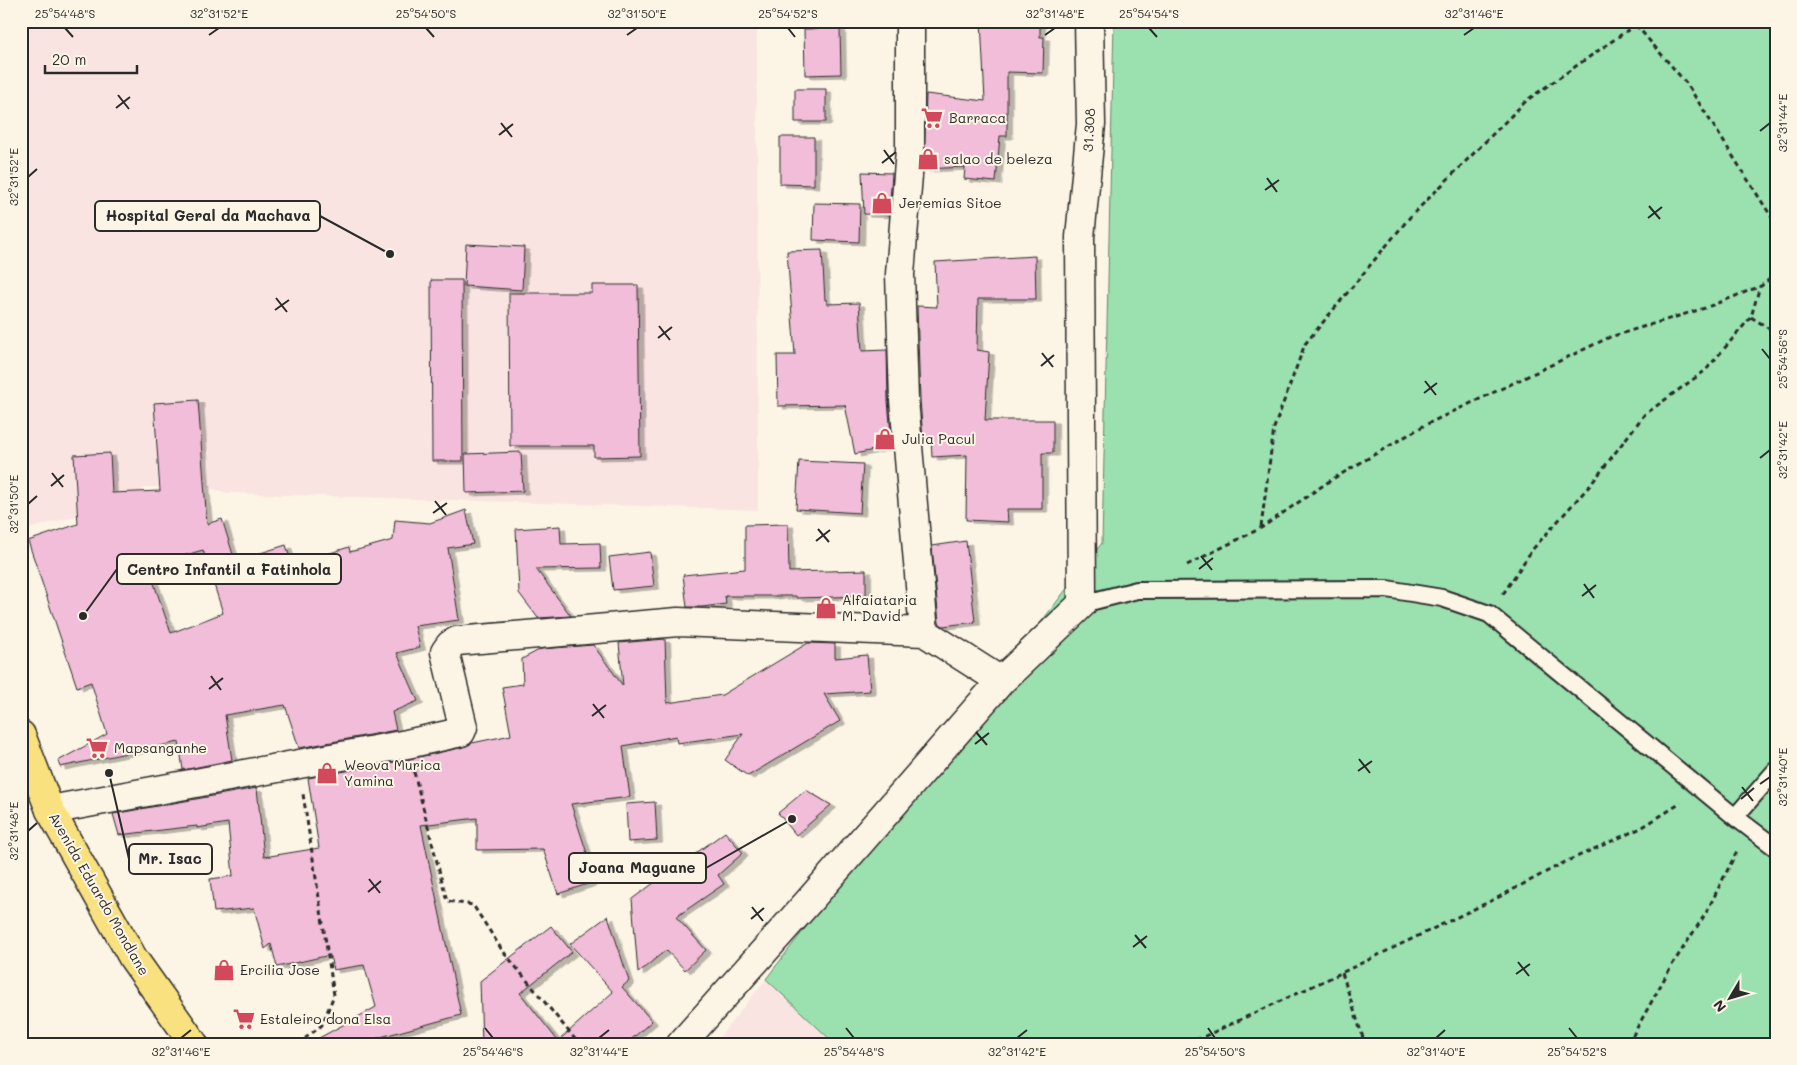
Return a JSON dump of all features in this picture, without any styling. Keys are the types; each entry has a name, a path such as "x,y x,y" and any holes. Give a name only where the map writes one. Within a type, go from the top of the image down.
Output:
{"main road":[{"name":"Avenida Eduardo Mondlane","path":"21,735 50,810 133,958 194,1044"}],"street":[{"path":"910,21 910,150 900,274 904,400 924,632"},
{"name":"31.308","path":"1082,604 1080,238 1091,124 1089,21"},
{"path":"681,1044 1001,681 1082,604"},
{"path":"50,810 407,744 461,732 463,726 446,652 450,645 457,641 678,622 924,632 1001,681"}],"lane":[{"path":"1082,604 1137,590 1387,590 1442,598 1490,614 1776,848"},
{"path":"1735,816 1776,770"}],"path":[{"path":"1261,528 1274,428 1305,344 1410,217 1527,100 1641,21"},
{"path":"1636,25 1688,84 1776,224"},
{"path":"1181,568 1261,528 1331,480 1425,425 1610,337 1705,308 1760,286 1776,274"},
{"path":"1490,614 1532,550 1592,483 1644,415 1706,370 1751,317 1760,286"},
{"path":"1751,317 1776,333"},
{"path":"407,744 447,901 473,905 502,950 579,1044"},
{"path":"298,764 334,995 322,1025 298,1044"},
{"path":"1188,1044 1342,973 1499,897 1565,862 1641,828 1703,790"},
{"path":"1628,1044 1672,965 1706,913 1750,826"},
{"path":"1342,973 1365,1044"}],"shaded area":[{"path":"21,21 757,21 758,510 227,493 206,487 146,487 122,504 21,531"},
{"path":"766,979 835,1044 714,1044"}],"green space":[{"path":"1114,21 1776,21 1776,1044 835,1044 766,979 1102,543"}],"building":[{"path":"981,21 1040,21 1040,37 1044,37 1043,73 1007,72 1007,136 1000,136 996,182 964,179 965,167 924,169 926,94 985,101"},
{"path":"840,28 841,74 805,75 804,29"},
{"path":"795,89 826,89 826,122 795,122"},
{"path":"780,137 814,137 814,185 780,184"},
{"path":"862,172 892,173 889,215 864,214"},
{"path":"814,203 860,204 859,242 813,240"},
{"path":"466,244 524,247 522,290 464,286"},
{"path":"822,250 825,300 827,300 827,304 859,303 862,351 887,350 888,401 892,446 855,454 845,405 778,406 777,355 795,355 787,251"},
{"path":"1035,256 1036,299 978,299 977,350 989,352 985,420 1053,420 1053,453 1042,453 1042,509 1007,509 1008,522 966,520 967,455 932,457 931,438 923,440 917,306 937,307 935,262"},
{"path":"431,280 462,280 463,461 432,461"},
{"path":"592,285 638,285 640,456 594,457 594,446 510,446 509,293 592,293"},
{"path":"198,400 207,524 222,519 235,561 286,545 292,565 349,547 350,552 393,540 395,520 430,523 466,510 473,544 448,548 459,620 415,626 420,647 397,653 418,701 392,712 396,730 299,748 285,705 225,715 232,760 183,770 179,742 60,767 58,761 107,734 91,682 77,687 28,541 78,524 74,455 110,453 112,493 160,491 154,403","holes":["203,550 223,613 171,633 148,566"]},
{"path":"521,452 523,491 466,493 465,454"},
{"path":"799,461 863,464 860,513 796,509"},
{"path":"788,524 789,572 866,570 866,596 797,598 796,596 725,596 726,604 687,607 683,575 745,569 745,525"},
{"path":"560,526 561,544 600,543 601,568 536,569 571,616 538,618 519,593 516,529"},
{"path":"966,541 975,622 943,626 939,623 932,546"},
{"path":"650,552 654,586 613,590 609,557"},
{"path":"665,639 667,703 722,695 808,643 835,644 835,658 867,655 870,691 824,694 840,721 748,776 725,760 743,734 677,743 676,736 623,746 630,797 571,804 596,881 558,894 543,849 477,850 477,818 421,825 461,1015 377,1038 380,1044 308,1044 376,1007 364,965 333,970 330,955 277,967 271,944 265,949 254,908 214,912 210,879 233,876 228,823 197,828 197,826 119,835 113,814 257,788 264,857 319,848 308,778 410,759 511,735 502,687 523,684 522,659 541,649 593,645 623,686 619,643"},
{"path":"806,790 831,805 796,835 778,813"},
{"path":"655,802 657,840 628,842 626,804"},
{"path":"725,832 743,853 718,875 724,884 676,917 706,950 685,970 666,950 638,973 632,899 677,866 679,868"},
{"path":"608,916 629,981 622,987 652,1021 626,1044 482,1044 480,981 551,926 572,952 520,993 558,1041 613,992 570,944"}],"place":[{"name":"Barraca","path":"932,118"},
{"name":"salao de beleza","path":"928,159"},
{"name":"Jeremias Sitoe","path":"882,203"},
{"name":"Hospital Geral da Machava","path":"390,254"},
{"name":"Julia Pacul","path":"885,439"},
{"name":"Alfaiataria M. David","path":"826,608"},
{"name":"Centro Infantil a Fatinhola","path":"83,616"},
{"name":"Mapsanganhe","path":"97,748"},
{"name":"Mr. Isac","path":"109,773"},
{"name":"Weova Murica Yamina","path":"327,773"},
{"name":"Joana Maguane","path":"792,819"},
{"name":"Ercilia Jose","path":"224,970"},
{"name":"Estaleiro dona Elsa","path":"244,1019"}]}
